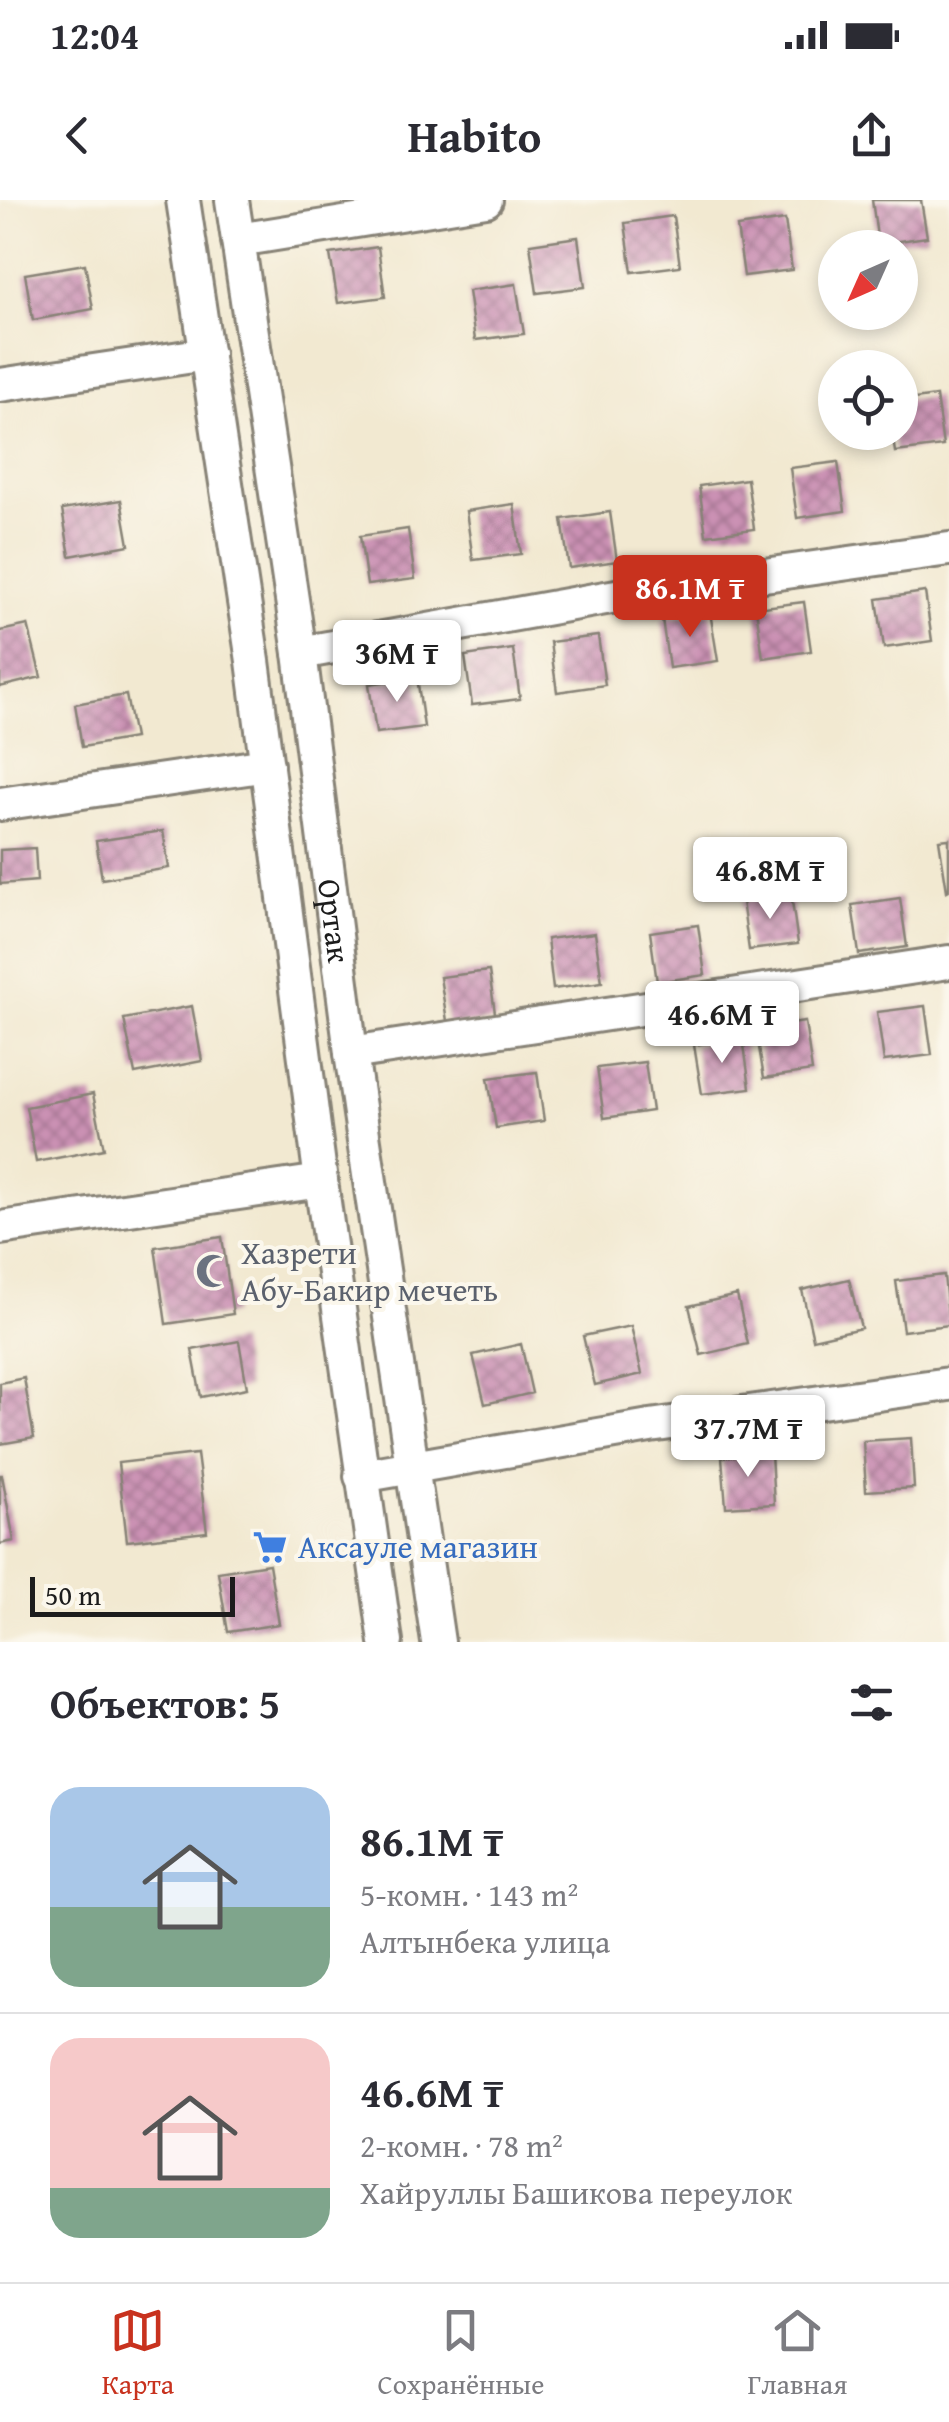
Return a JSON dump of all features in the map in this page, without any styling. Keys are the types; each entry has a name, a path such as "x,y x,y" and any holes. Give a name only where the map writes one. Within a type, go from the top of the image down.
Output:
{"street":[{"name":"Ортак","path":"183,200 254,661 386,1642"},
{"name":"Ортак","path":"232,200 300,652 351,1053 438,1642"},
{"path":"238,240 486,200"},
{"path":"0,384 206,354"},
{"path":"300,652 622,595 949,549"},
{"path":"0,804 267,765"},
{"path":"351,1053 949,962"},
{"path":"0,1228 321,1181"},
{"path":"361,1476 650,1426 949,1384"}],"building":[{"path":"872,200 921,200 927,237 918,238 918,230 876,230"},
{"path":"673,216 680,266 632,272 625,223"},
{"path":"785,220 792,270 744,276 737,227"},
{"path":"578,237 585,287 537,293 530,244"},
{"path":"378,247 385,297 338,303 330,254"},
{"path":"85,264 93,309 33,320 25,274"},
{"path":"516,284 524,334 475,340 468,291"},
{"path":"936,396 943,446 918,449 918,398"},
{"path":"838,462 845,511 797,518 790,468"},
{"path":"747,479 754,529 706,535 699,486"},
{"path":"121,500 129,545 70,556 62,510"},
{"path":"514,504 521,554 473,560 466,511"},
{"path":"610,512 617,561 569,568 562,519"},
{"path":"408,529 415,579 367,585 360,536"},
{"path":"925,592 932,641 884,648 877,599"},
{"path":"804,602 811,651 763,658 756,608"},
{"path":"710,612 718,661 669,668 662,619"},
{"path":"28,625 41,677 0,687 0,631"},
{"path":"598,636 605,685 557,692 550,642"},
{"path":"513,649 520,699 472,705 465,656"},
{"path":"417,677 424,727 376,733 369,684"},
{"path":"126,695 134,738 82,747 75,704"},
{"path":"163,831 169,868 102,879 96,841"},
{"path":"949,839 949,890 947,891 939,840"},
{"path":"35,848 37,881 0,884 0,850"},
{"path":"791,894 798,944 749,950 742,901"},
{"path":"900,898 907,947 859,954 852,905"},
{"path":"698,925 705,975 657,982 650,932"},
{"path":"595,933 602,982 553,989 547,939"},
{"path":"489,971 496,1020 448,1027 440,977"},
{"path":"192,1006 202,1061 135,1074 124,1019"},
{"path":"925,1006 932,1055 884,1061 877,1012"},
{"path":"805,1022 812,1071 764,1078 756,1029"},
{"path":"743,1038 750,1088 702,1094 694,1045"},
{"path":"645,1062 652,1111 604,1118 597,1068"},
{"path":"537,1072 544,1121 496,1128 488,1078"},
{"path":"93,1094 104,1149 36,1162 26,1107"},
{"path":"222,1237 233,1314 166,1324 155,1247"},
{"path":"944,1275 949,1325 903,1331 896,1281"},
{"path":"849,1279 861,1328 813,1339 802,1290"},
{"path":"737,1295 748,1344 701,1355 689,1306"},
{"path":"631,1326 642,1374 595,1385 583,1336"},
{"path":"239,1341 247,1388 201,1397 192,1350"},
{"path":"521,1344 532,1393 485,1404 473,1355"},
{"path":"24,1378 34,1438 0,1444 0,1383"},
{"path":"911,1438 914,1488 866,1491 863,1441"},
{"path":"197,1454 207,1532 127,1541 118,1463"},
{"path":"771,1454 774,1504 726,1507 722,1457"},
{"path":"0,1475 14,1541 0,1544"},
{"path":"269,1564 279,1624 228,1632 218,1572"}],"place":[{"name":"Хазрети Абу-Бакир мечеть","path":"213,1271"},
{"name":"Аксауле магазин","path":"270,1547"}]}
